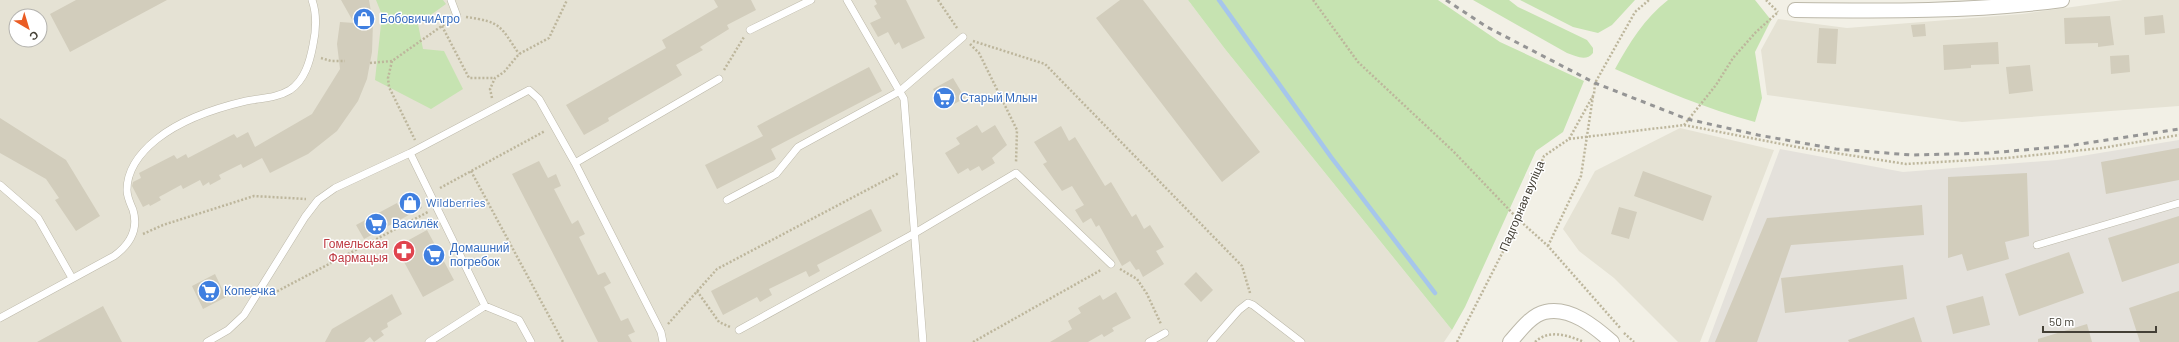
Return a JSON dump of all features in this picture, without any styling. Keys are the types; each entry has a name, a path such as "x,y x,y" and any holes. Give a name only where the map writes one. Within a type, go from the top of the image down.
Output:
{"street":[{"path":"1795,10 1904,11 2062,0"},
{"path":"1510,342 1538,315 1553,311 1563,312 1575,316 1590,325 1612,342"}],"lane":[{"path":"0,318 114,256 123,249 130,239 135,227 135,218 129,200 128,181 132,170 146,149 158,138 193,118 226,106 279,95 290,89 300,80 312,54 316,31 312,0"},
{"path":"451,0 457,16"},
{"path":"748,32 811,0"},
{"path":"847,0 904,99 923,342"},
{"path":"727,200 776,174 798,148 900,91 963,37"},
{"path":"575,163 719,79"},
{"path":"207,342 237,322 252,305 304,217 318,200 335,188 419,149 529,90 539,99 575,163 661,332 663,342"},
{"path":"410,153 485,306 519,320 530,342"},
{"path":"739,330 915,233 1016,173 1111,264"},
{"path":"0,185 38,218 72,278"},
{"path":"2037,245 2179,203"},
{"path":"1211,342 1243,306 1248,304 1253,305 1301,342"},
{"path":"429,342 485,306"},
{"path":"1149,342 1165,334"}],"path":[{"path":"495,107 490,89 495,78 504,72 519,54 549,38 567,0"},
{"path":"938,0 963,37 979,53 1017,130 1016,173"},
{"path":"1314,0 1358,62 1454,151 1519,220 1548,246 1634,342"},
{"name":"Падгорная вуліца","path":"1457,342 1519,220 1544,156 1569,139 1594,94 1595,83 1635,12 1649,0"},
{"path":"1766,0 1777,13"},
{"path":"1684,125 1687,119 1716,85 1733,58 1756,32 1777,13 1795,10"},
{"path":"370,63 392,61 457,16 486,20 499,26 519,54"},
{"path":"442,26 466,75 469,78 495,78"},
{"path":"719,79 748,32"},
{"path":"963,37 1045,64 1242,266 1253,305"},
{"path":"312,54 331,62 345,61"},
{"path":"392,61 388,78 389,87 419,149"},
{"path":"1548,246 1581,176 1594,94"},
{"path":"1569,139 1684,125 1906,164 2007,158 2102,148 2179,135"},
{"path":"440,188 554,126"},
{"path":"661,332 717,269 910,167"},
{"path":"471,171 563,342"},
{"path":"252,305 447,202 436,181"},
{"path":"130,239 162,225 254,196 318,200"},
{"path":"973,342 1111,264 1137,279 1147,294 1165,334"},
{"path":"697,291 719,322 739,330"},
{"path":"1535,342 1542,336 1564,334 1584,342"}],"shaded area":[{"path":"0,0 1188,0 1225,49 1452,330 1444,342 0,342"},
{"path":"2123,0 2179,0 2179,106 1962,122 1767,95 1761,50 1778,19 1847,28 2022,14"},
{"path":"1680,128 1774,150 1700,342 1678,342 1614,278 1579,251 1563,229 1595,171"},
{"path":"2179,140 2179,342 1708,342 1780,149 1903,172 2057,160"}],"green space":[{"path":"376,0 443,0 446,4 418,24 423,49 444,51 463,89 431,109 375,80 382,15"},
{"path":"1188,0 1438,0 1500,42 1584,81 1563,132 1536,151 1465,307 1452,330 1225,49"},
{"path":"1473,0 1509,0 1518,7 1587,40 1593,48 1593,53 1584,58 1567,53"},
{"path":"1520,0 1635,0 1612,25 1598,33 1573,27"},
{"path":"1668,0 1755,0 1771,20 1755,52 1762,98 1755,122 1701,105 1615,69 1638,32 1659,7"}],"building":[{"path":"76,0 167,0 70,52 50,14"},
{"path":"341,0 369,0 373,23 372,52 367,79 358,101 337,131 308,154 270,173 262,158 243,168 241,164 219,175 221,179 210,185 209,182 203,186 200,180 183,189 181,185 159,197 161,200 150,206 149,204 143,207 132,186 133,182 141,178 139,173 174,155 177,159 186,154 188,158 234,134 237,138 248,132 255,147 312,114 340,69 337,44 340,22 354,23"},
{"path":"714,0 751,0 756,10 727,25 729,29 700,47 703,50 676,65 682,75 608,118 609,121 584,135 566,105 666,48 662,40 718,7"},
{"path":"875,0 906,0 925,38 902,49 899,42 895,45 888,32 878,37 870,23 881,18 874,6 877,4"},
{"path":"1120,0 1143,0 1260,152 1222,182 1096,18"},
{"path":"2163,15 2165,33 2145,35 2144,17"},
{"path":"2110,16 2114,45 2098,47 2098,43 2065,44 2064,18"},
{"path":"1925,24 1926,36 1913,37 1911,25"},
{"path":"1819,28 1838,29 1836,64 1817,63"},
{"path":"1998,42 1999,64 1971,65 1971,68 1944,70 1943,45"},
{"path":"2129,55 2130,72 2111,74 2110,56"},
{"path":"2030,65 2033,91 2009,94 2006,67"},
{"path":"869,67 882,91 771,149 776,159 717,189 705,165 763,136 757,126"},
{"path":"953,78 965,98 945,109 933,89"},
{"path":"0,118 66,160 100,216 76,231 55,200 59,198 46,179 0,153"},
{"path":"977,125 982,133 995,125 1007,145 992,158 995,163 982,171 979,166 970,171 968,168 958,174 945,153 960,144 956,138"},
{"path":"1061,126 1069,141 1075,137 1105,186 1111,182 1132,217 1136,214 1144,229 1150,225 1164,247 1156,251 1164,264 1143,277 1139,269 1136,270 1130,261 1122,266 1099,225 1096,227 1091,218 1083,223 1075,210 1084,205 1072,186 1062,191 1043,164 1047,162 1034,142"},
{"path":"2179,148 2179,180 2106,194 2101,162"},
{"path":"539,161 548,178 556,174 561,186 554,189 572,224 578,220 585,234 579,237 598,275 605,272 611,283 604,287 621,321 628,318 635,332 628,335 632,342 598,342 512,174"},
{"path":"1643,171 1712,196 1703,221 1634,196"},
{"path":"2027,173 2029,236 2005,242 2009,259 1967,271 1962,254 1948,258 1948,177"},
{"path":"415,195 422,208 364,239 356,225 397,203 398,205"},
{"path":"1922,205 1924,235 1791,245 1757,342 1715,342 1767,218"},
{"path":"1619,207 1637,212 1629,239 1611,234"},
{"path":"871,209 882,231 817,265 820,271 809,277 806,271 769,289 772,295 760,302 757,297 723,315 711,291"},
{"path":"2179,216 2179,263 2122,282 2108,238"},
{"path":"427,230 454,280 423,297 396,247"},
{"path":"2069,252 2084,293 2019,316 2005,274"},
{"path":"1903,265 1907,299 1785,313 1781,278"},
{"path":"1196,272 1213,290 1201,302 1184,284"},
{"name":"Копеечка","path":"215,274 226,297 203,309 192,286"},
{"path":"2179,291 2179,342 2140,342 2129,308"},
{"path":"1116,292 1131,318 1112,328 1114,331 1104,337 1102,334 1088,342 1050,342 1072,329 1068,321 1081,313 1078,308 1100,295 1103,300"},
{"path":"392,294 402,314 387,323 388,327 381,331 384,335 374,342 370,337 364,342 325,342 332,329"},
{"path":"1983,296 1990,325 1953,334 1946,306"},
{"path":"103,306 122,342 37,342"},
{"path":"1914,317 1922,342 1849,342 1848,340"},
{"path":"2087,324 2092,342 2038,342 2038,339"}],"waterway":[{"path":"1219,0 1331,157 1435,293"}],"railway":[{"path":"1446,0 1487,27 1595,83 1687,119 1758,135 1836,149 1911,155 1989,153 2068,146 2179,129"}],"place":[{"name":"БобовичиАгро","path":"364,19"},
{"name":"Старый Млын","path":"944,98"},
{"name":"Wildberries","path":"410,203"},
{"name":"Василёк","path":"376,224"},
{"name":"Гомельская Фармацыя","path":"404,251"},
{"name":"Домашний погребок","path":"434,255"},
{"name":"Копеечка","path":"209,291"}]}
